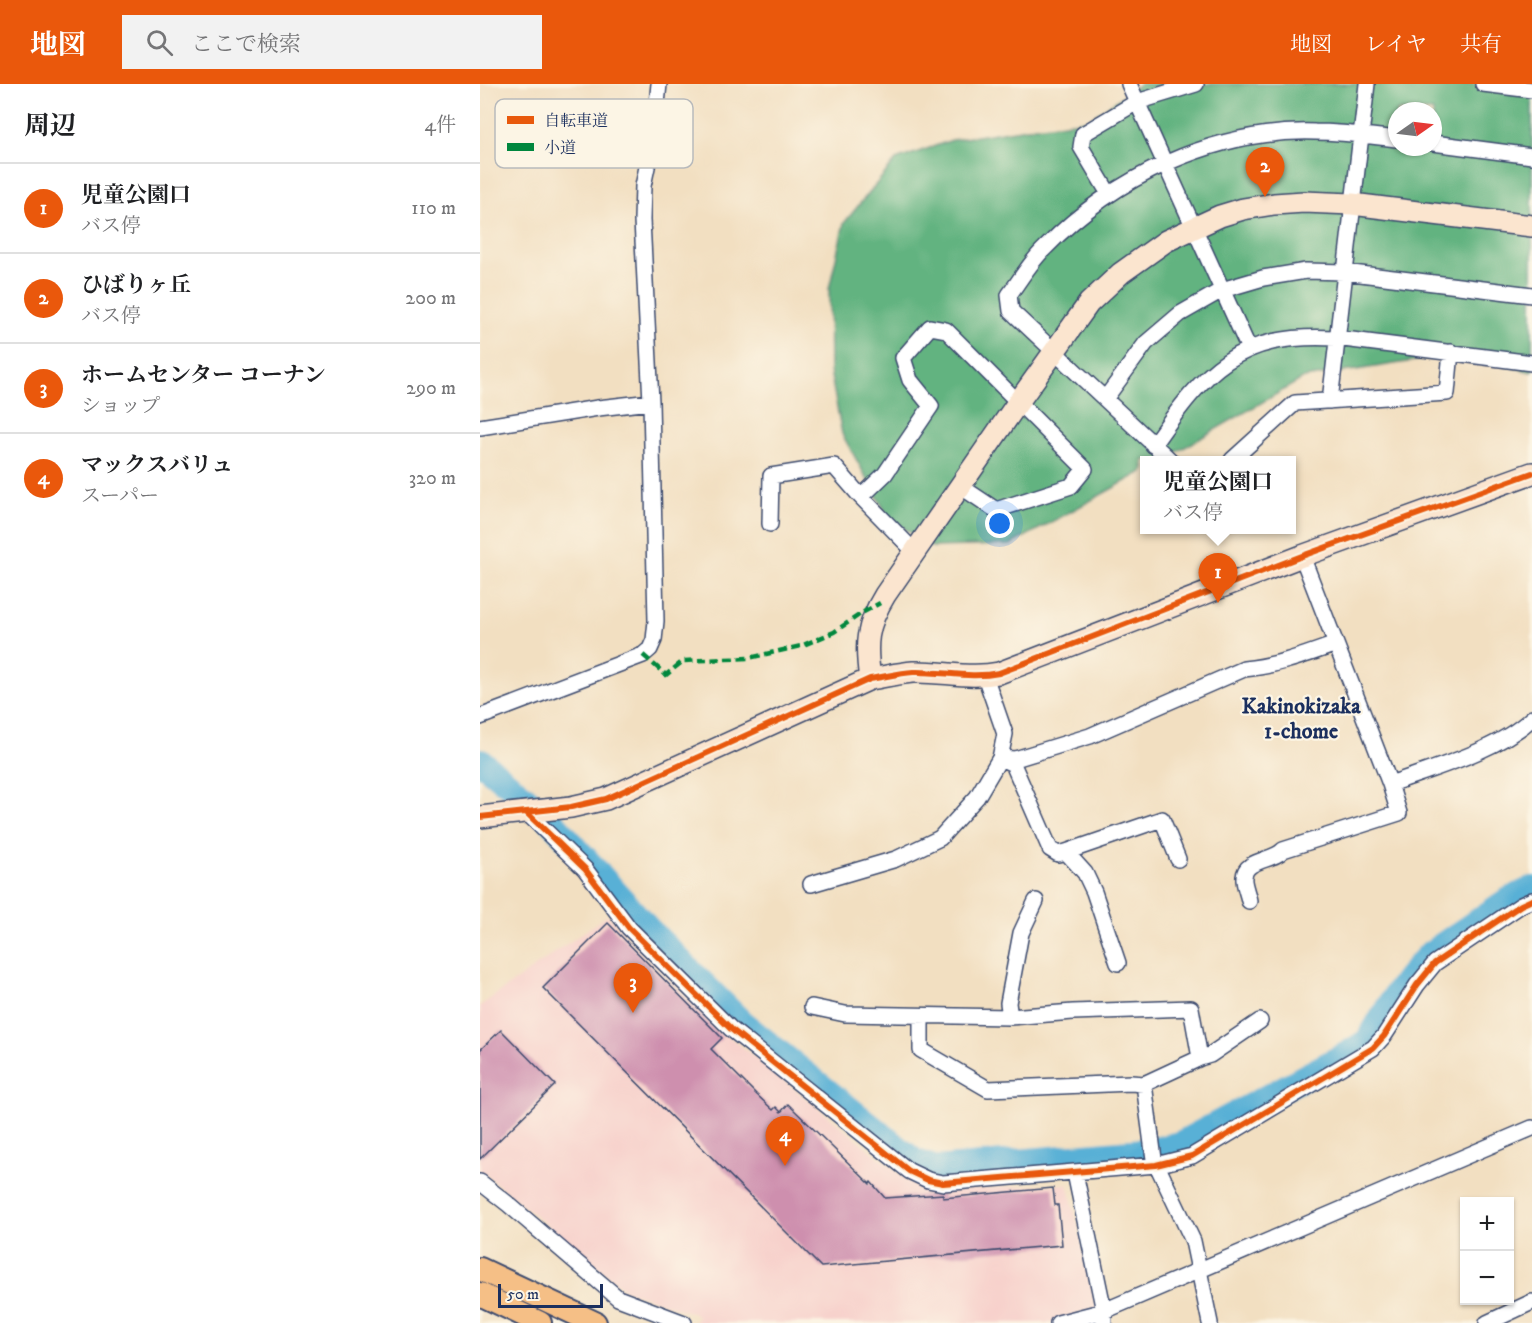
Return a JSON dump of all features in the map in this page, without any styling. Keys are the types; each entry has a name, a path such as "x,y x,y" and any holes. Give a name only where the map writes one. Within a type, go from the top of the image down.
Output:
{"main road":[{"path":"480,1269 596,1323"},
{"path":"480,1294 540,1323"}],"street":[{"path":"658,99 659,84"},
{"path":"1129,84 1192,228 1249,349"},
{"path":"1109,194 1081,147 1083,134 1137,102 1196,84"},
{"path":"1330,401 1367,84"},
{"path":"1483,84 1532,90"},
{"path":"1165,456 1011,311 1009,295 1043,249 1077,218 1109,194 1164,163 1208,148 1252,137 1314,132 1388,138"},
{"path":"1442,145 1532,156"},
{"path":"480,717 643,655 651,649 654,640 656,621 651,402 642,220 643,186 647,168"},
{"path":"870,679 866,652 868,630 874,614 915,552 1089,303 1120,273 1166,241 1192,228 1243,209 1304,202 1352,204 1532,226"},
{"path":"1105,399 1146,343 1180,314 1222,290 1288,272 1344,272 1532,295"},
{"path":"861,497 885,474 931,406 910,380 903,358 930,327 946,330 1085,469 1071,486 996,510 960,486"},
{"path":"1153,445 1178,409 1206,376 1249,349 1281,339 1307,336 1336,338 1532,363"},
{"path":"1236,456 1295,403 1447,393 1451,352"},
{"path":"480,428 598,408 651,402"},
{"path":"770,524 771,476 834,466 915,552"},
{"path":"480,817 555,809 606,799 870,679 913,672 985,676 1018,666 1302,556 1532,473"},
{"path":"1250,901 1243,878 1250,865 1278,855 1283,850 1399,813 1390,784 1302,556"},
{"path":"1000,758 1015,759 1090,736 1244,669 1265,667 1292,660 1336,644"},
{"path":"811,884 896,859 940,838 977,797 1000,758 1005,734 985,676"},
{"path":"1390,784 1499,743 1532,718"},
{"path":"1000,758 1013,764 1050,849 1058,854 1162,819 1178,859"},
{"path":"527,813 585,869 629,928 731,1029 909,1171 928,1180 943,1183 1075,1173 1192,1156 1373,1048 1384,1036 1417,985 1435,963 1532,900"},
{"path":"1066,852 1085,873 1094,892 1118,963"},
{"path":"1010,1017 1008,1003 1021,933 1036,901"},
{"path":"812,1007 845,1014 1010,1017 1073,1012 1191,1008 1200,1058"},
{"path":"921,1016 921,1050 988,1089 1144,1084 1210,1055 1260,1021"},
{"path":"1144,1084 1155,1162 1192,1241 1210,1323"},
{"path":"1058,1323 1104,1317 1198,1272 1532,1128"},
{"path":"1075,1173 1104,1317"},
{"path":"480,1182 508,1203 618,1298 677,1322"},
{"path":"1487,1323 1532,1302"}],"shaded area":[{"path":"608,915 640,952 726,1034 910,1182 933,1191 1068,1184 1100,1319 1083,1323 695,1323 698,1315 625,1290 484,1173 480,1174 480,1006"}],"green space":[{"path":"1140,84 1532,84 1532,372 1459,354 1304,378 1170,456 1140,456 1140,473 1010,545 932,547 889,518 842,434 830,371 829,289 844,223 896,160 952,140 1088,120"}],"building":[{"path":"608,923 722,1038 711,1049 757,1095 773,1110 776,1107 781,1112 788,1104 885,1198 943,1194 943,1198 1053,1188 1055,1205 1058,1205 1062,1245 821,1267 543,988"},
{"path":"501,1030 555,1085 480,1159 480,1050"}],"waterway":[{"path":"480,761 547,816 648,929 742,1023 914,1161 936,1169 1155,1150 1180,1144 1368,1041 1398,991 1431,953 1507,901 1532,889"}],"marked path":[{"path":"643,655 666,675 683,661 749,658 801,646 834,632 880,603"}],"cycle path":[{"path":"480,817 571,807 606,799 870,679 913,672 967,675 999,673 1302,556 1532,473"},
{"path":"527,813 585,869 629,928 731,1029 909,1171 928,1180 943,1183 1156,1165 1192,1156 1373,1048 1384,1036 1417,985 1435,963 1532,900"}],"place":[{"name":"ひばりヶ丘","path":"1265,197"},
{"name":"児童公園口","path":"1218,603"},
{"name":"ホームセンター コーナン","path":"633,1013"},
{"name":"マックスバリュ","path":"785,1166"}],"district":[{"name":"Kakinokizaka 1-chome","path":"1301,718"}]}
